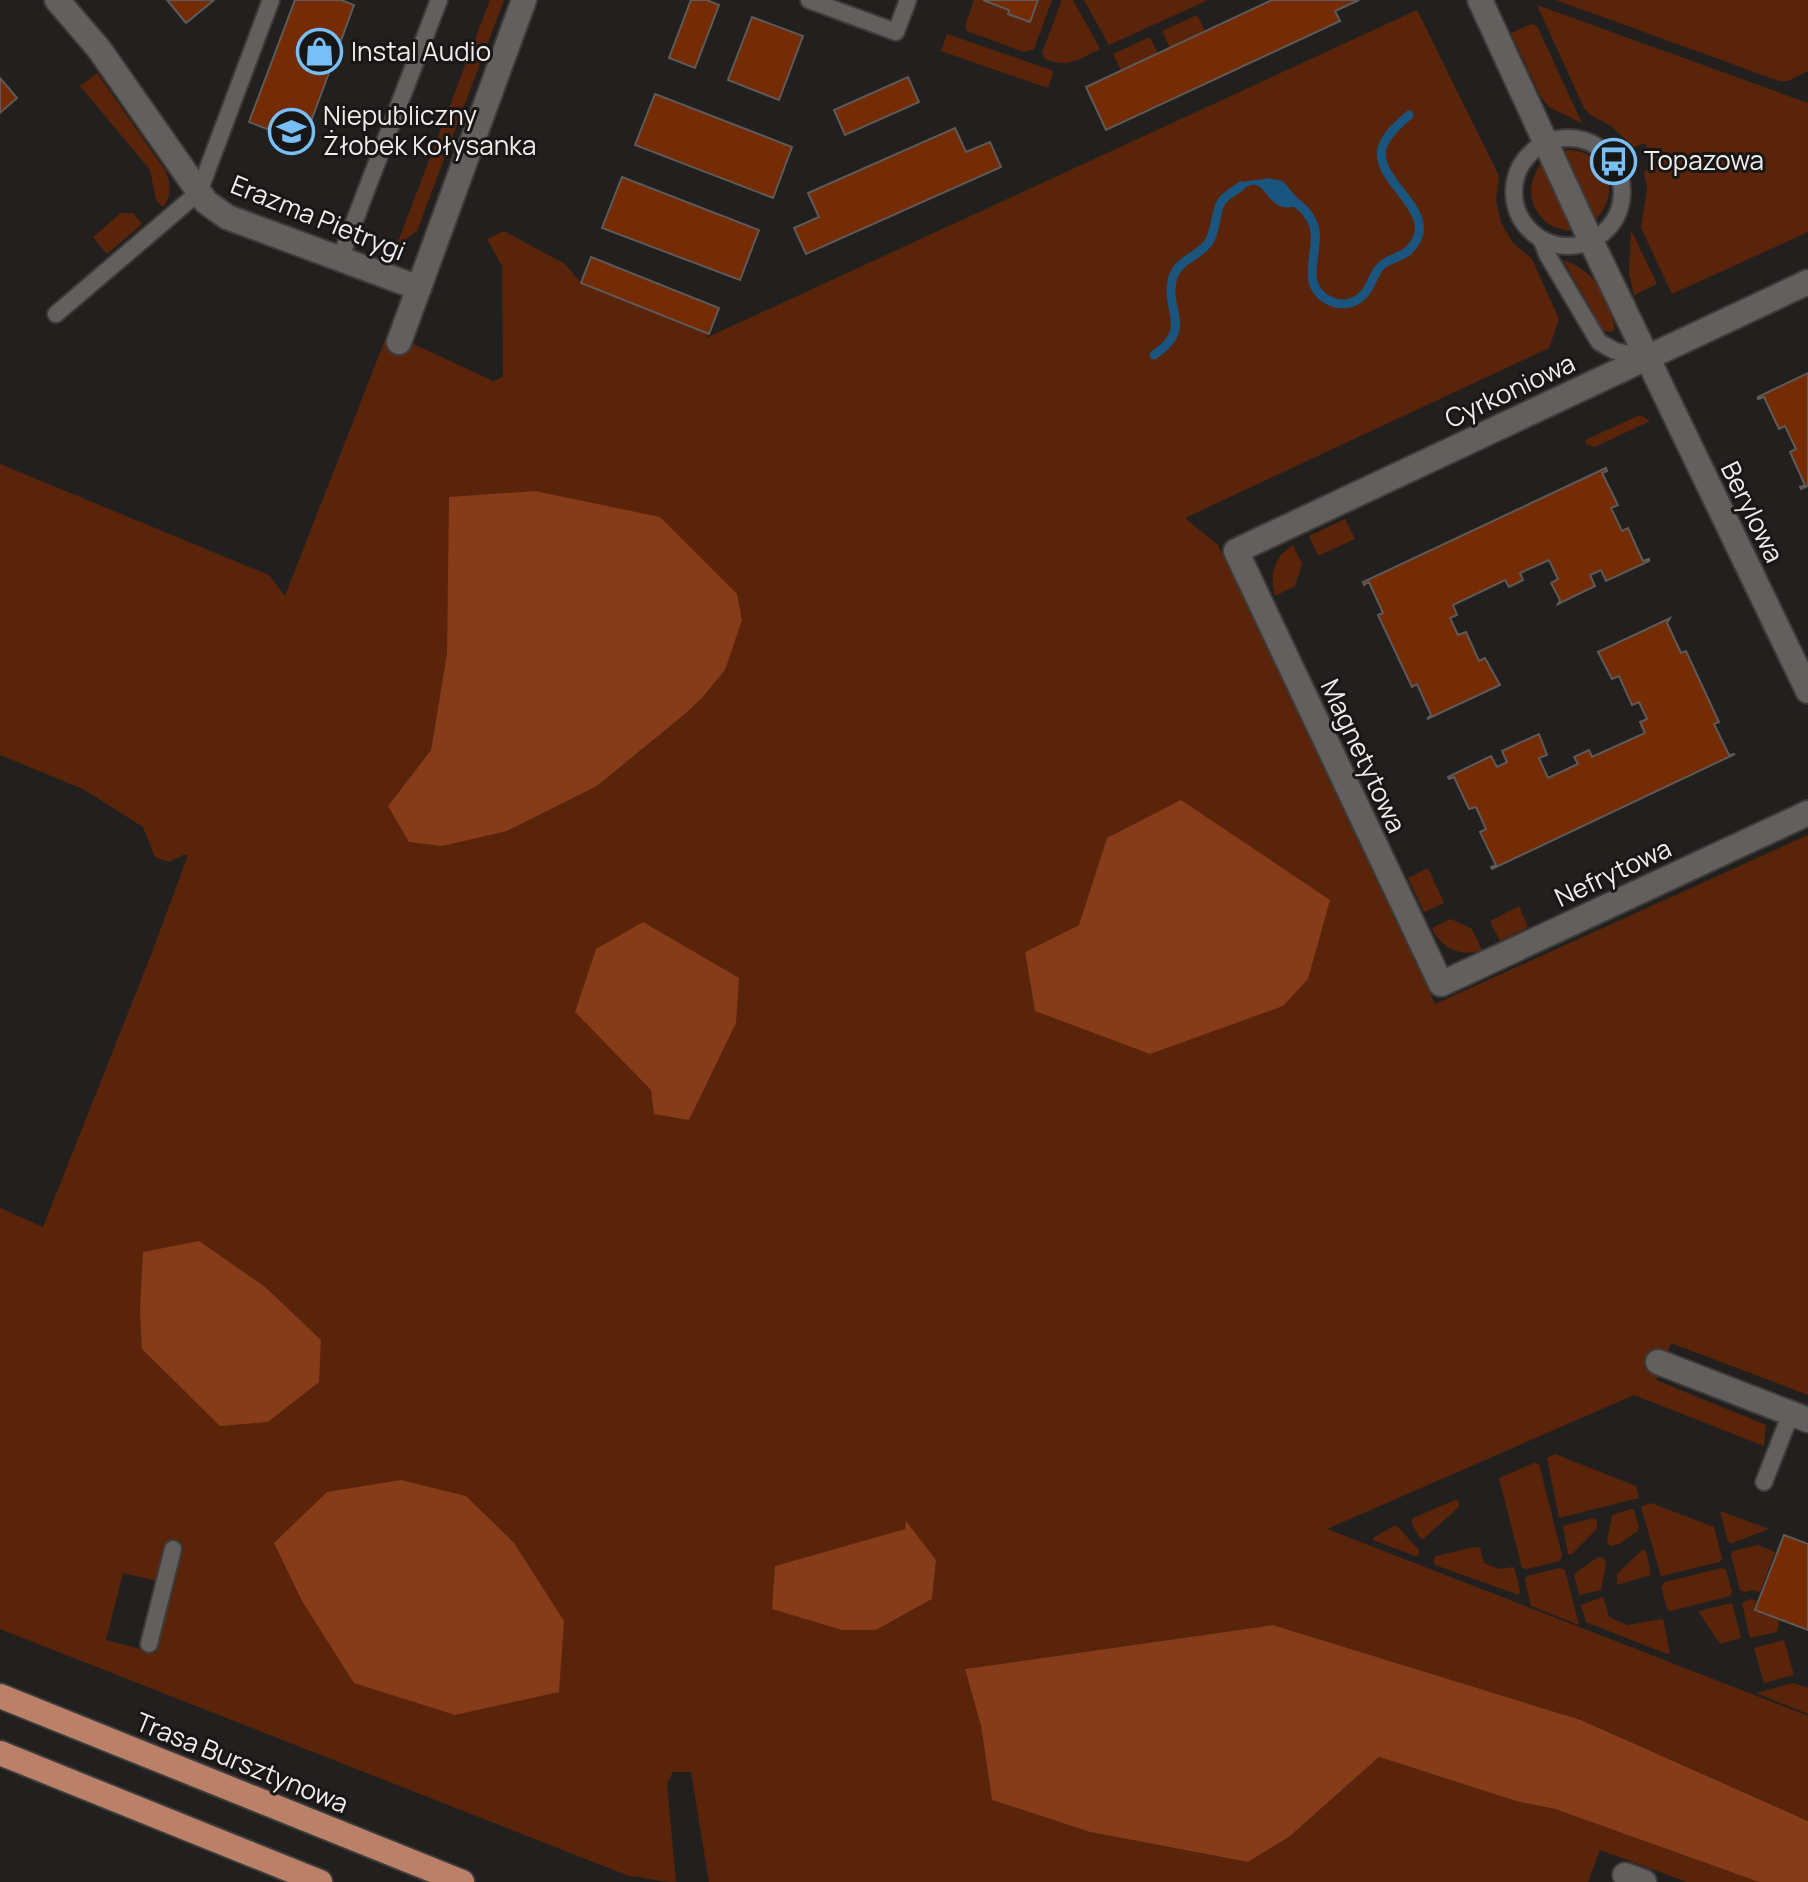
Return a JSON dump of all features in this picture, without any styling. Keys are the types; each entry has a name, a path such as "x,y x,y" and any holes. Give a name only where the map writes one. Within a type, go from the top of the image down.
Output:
{"main road":[{"name":"Trasa Bursztynowa","path":"0,1696 462,1882"},
{"path":"0,1753 320,1882"}],"street":[{"name":"Erazma Pietrygi","path":"57,0 99,49 206,202 227,217 419,288"},
{"path":"399,342 524,0"},
{"name":"Berylowa","path":"1480,0 1591,241 1808,691"},
{"name":"Cyrkoniowa","path":"1236,551 1808,282"},
{"name":"Magnetytowa","path":"1236,551 1441,984"},
{"name":"Nefrytowa","path":"1441,984 1808,813"},
{"path":"1658,1362 1799,1417"}],"lane":[{"path":"56,314 199,192 271,0"},
{"path":"340,259 439,0"},
{"path":"809,0 896,32 908,0"},
{"path":"1565,138 1583,140 1600,148 1613,161 1621,178 1622,197 1617,215 1606,231 1591,241 1575,246 1558,245 1541,239 1524,223 1517,209 1514,193 1516,177 1533,151 1547,142 1565,138"},
{"path":"1541,239 1599,342 1615,351 1648,357"},
{"path":"1764,1482 1799,1417"},
{"path":"149,1644 173,1549"}],"shaded area":[{"path":"490,0 504,0 417,231 396,247"},
{"path":"974,0 983,0 1009,10 1008,14 1030,21 1038,0 1052,0 1034,49 1024,52 967,31 965,26"},
{"path":"1062,0 1073,0 1100,49 1067,63 1045,59 1042,53"},
{"path":"1084,0 1208,0 1109,45"},
{"path":"1556,0 1808,0 1808,71 1788,81 1779,81"},
{"path":"1537,5 1808,103 1808,232 1672,294 1641,228 1647,188 1644,171 1654,166 1645,143 1634,147 1611,126 1584,108"},
{"path":"1417,10 1499,176 1496,201 1501,223 1513,243 1532,259 1559,319 1549,348 1185,518 1218,545 1435,1004 1808,835 1808,1395 1671,1343 1656,1380 1766,1425 1764,1446 1634,1395 1327,1529 1808,1716 1808,1821 1581,1720 1273,1625 965,1669 981,1726 992,1800 1090,1832 1248,1862 1289,1837 1379,1757 1516,1801 1555,1809 1759,1882 1687,1882 1600,1850 1588,1882 709,1882 691,1772 673,1772 667,1783 676,1882 629,1876 0,1629 0,1208 43,1227 188,855 169,862 155,857 143,827 83,789 0,755 0,464 269,575 285,596 388,332 493,381 503,377 502,266 487,239 504,231 565,264 581,283 709,334 706,338","holes":["450,497 725,670 685,714 597,786 507,831 388,806 431,750 447,653","1079,925 1035,1011 1025,952","906,1529 936,1560 932,1599 876,1630 775,1566","123,1573 174,1585 156,1653 106,1640"]},
{"path":"1197,15 1205,31 1170,48 1162,31"},
{"path":"1531,24 1537,26 1582,123 1549,107 1541,97 1511,33"},
{"path":"947,34 1054,71 1048,88 941,51"},
{"path":"1150,37 1158,54 1121,71 1113,54"},
{"path":"97,73 165,170 170,189 163,207 156,200 150,170 80,86"},
{"path":"1570,150 1595,159 1608,178 1607,201 1592,223 1560,152"},
{"path":"1547,158 1578,230 1551,225 1534,206 1532,182 1537,169"},
{"path":"121,213 133,213 142,224 107,254 93,237"},
{"path":"1631,230 1657,284 1634,295 1629,273"},
{"path":"1563,260 1584,271 1599,287 1605,296 1615,330 1603,330"},
{"path":"1640,415 1650,421 1595,447 1586,444 1585,440"},
{"path":"535,491 660,517 737,594 742,620 725,670 685,714 597,786 507,831 442,846 409,842 388,806 431,750 447,653 449,497"},
{"path":"1345,519 1355,539 1318,556 1309,536"},
{"path":"1293,545 1302,564 1295,586 1275,596 1273,580 1277,561"},
{"path":"1181,800 1330,900 1308,979 1283,1006 1150,1054 1035,1011 1025,952 1079,925 1107,838"},
{"path":"1428,868 1444,903 1424,912 1408,878"},
{"path":"1519,906 1528,927 1500,941 1490,921"},
{"path":"1451,919 1472,929 1482,950 1460,952 1440,941 1432,928"},
{"path":"643,922 739,978 736,1023 689,1120 654,1114 651,1090 575,1012 596,949"},
{"path":"199,1241 265,1287 321,1340 319,1382 268,1422 220,1426 142,1349 140,1310 143,1252"},
{"path":"1555,1454 1636,1486 1639,1498 1559,1518 1547,1458"},
{"path":"1534,1463 1539,1464 1562,1555 1560,1561 1527,1569 1522,1568 1499,1478"},
{"path":"401,1480 466,1496 514,1543 564,1621 559,1692 455,1715 354,1683 302,1601 274,1543 327,1492"},
{"path":"1459,1501 1459,1507 1423,1539 1420,1538 1411,1522 1413,1518"},
{"path":"1651,1503 1714,1527 1722,1558 1720,1562 1661,1576 1641,1507"},
{"path":"1634,1510 1638,1531 1619,1544 1610,1546 1607,1542 1612,1515"},
{"path":"1720,1511 1769,1529 1728,1542"},
{"path":"1593,1518 1597,1520 1597,1529 1572,1554 1568,1554 1563,1526"},
{"path":"906,1521 936,1560 932,1599 876,1630 842,1630 772,1609 775,1566 905,1529"},
{"path":"1394,1526 1419,1550 1419,1555 1373,1540"},
{"path":"1758,1545 1775,1552 1760,1592 1744,1592 1740,1590 1731,1555 1733,1551"},
{"path":"1480,1548 1484,1563 1499,1569 1514,1567 1519,1595 1435,1565 1433,1560 1436,1556"},
{"path":"1642,1550 1646,1551 1651,1575 1617,1585 1617,1574"},
{"path":"1598,1557 1606,1563 1601,1590 1579,1595 1574,1574"},
{"path":"1560,1568 1565,1570 1579,1625 1531,1606 1525,1580 1527,1576"},
{"path":"1726,1569 1732,1592 1730,1596 1671,1611 1667,1609 1661,1587 1665,1582"},
{"path":"1603,1597 1609,1617 1627,1625 1663,1619 1670,1653 1586,1622 1581,1605"},
{"path":"1751,1599 1757,1601 1754,1610 1779,1620 1777,1632 1750,1638 1742,1603"},
{"path":"1732,1603 1741,1638 1720,1644 1698,1611"},
{"path":"1273,1625 1581,1720 1808,1821 1808,1882 1759,1882 1555,1809 1516,1801 1379,1757 1289,1837 1248,1862 1090,1832 992,1800 981,1726 965,1669"},
{"path":"1784,1640 1794,1675 1764,1683 1754,1648"},
{"path":"1793,1683 1808,1688 1808,1714 1756,1693"}],"water":[{"path":"1268,178 1283,181 1298,199 1297,206 1277,204 1260,187 1253,185 1233,197 1238,185"}],"building":[{"path":"167,0 214,0 186,23"},
{"path":"295,0 341,0 354,5 303,143 249,122"},
{"path":"691,0 707,0 719,5 695,68 669,58"},
{"path":"983,0 1038,0 1030,22"},
{"path":"1272,0 1359,0 1335,11 1340,21 1106,130 1086,87"},
{"path":"752,17 803,36 779,100 728,80"},
{"path":"908,77 919,102 845,135 834,110"},
{"path":"0,78 17,98 0,113"},
{"path":"655,94 792,147 773,198 635,145"},
{"path":"955,128 966,152 990,142 1001,167 806,254 794,228 819,217 808,193"},
{"path":"622,177 759,230 740,280 602,228"},
{"path":"591,257 719,308 709,334 581,283"},
{"path":"1808,373 1808,486 1801,489 1805,485 1790,452 1796,449 1785,426 1779,429 1764,397 1758,397"},
{"path":"1606,468 1607,471 1602,473 1618,505 1611,508 1622,531 1628,528 1643,561 1649,561 1606,581 1601,570 1590,575 1595,586 1558,604 1560,600 1551,583 1558,579 1549,560 1520,573 1523,580 1509,587 1505,580 1453,605 1457,615 1450,618 1458,635 1466,632 1479,661 1485,658 1500,685 1427,719 1431,715 1417,684 1412,687 1378,615 1383,613 1369,582 1364,585 1363,582"},
{"path":"1670,618 1667,623 1681,653 1686,651 1719,722 1714,724 1729,755 1735,754 1492,869 1496,865 1480,832 1486,829 1476,807 1469,809 1454,777 1448,777 1491,756 1497,767 1507,762 1502,751 1539,734 1547,755 1539,758 1548,778 1578,764 1574,757 1589,750 1592,757 1645,733 1640,722 1647,719 1639,702 1632,705 1619,676 1612,679 1598,652"},
{"path":"1784,1535 1808,1544 1808,1630 1755,1610"}],"waterway":[{"path":"1290,199 1305,211 1314,226 1312,276 1319,293 1339,304 1357,300 1366,292 1377,270 1408,251 1418,237 1419,224 1415,211 1382,161 1386,139 1409,115"},
{"path":"1154,355 1173,336 1175,318 1171,289 1176,271 1208,243 1222,201 1241,186"}],"place":[{"name":"Instal Audio","path":"320,52"},
{"name":"Niepubliczny Żłobek Kołysanka","path":"292,131"},
{"name":"Topazowa","path":"1613,161"}]}
